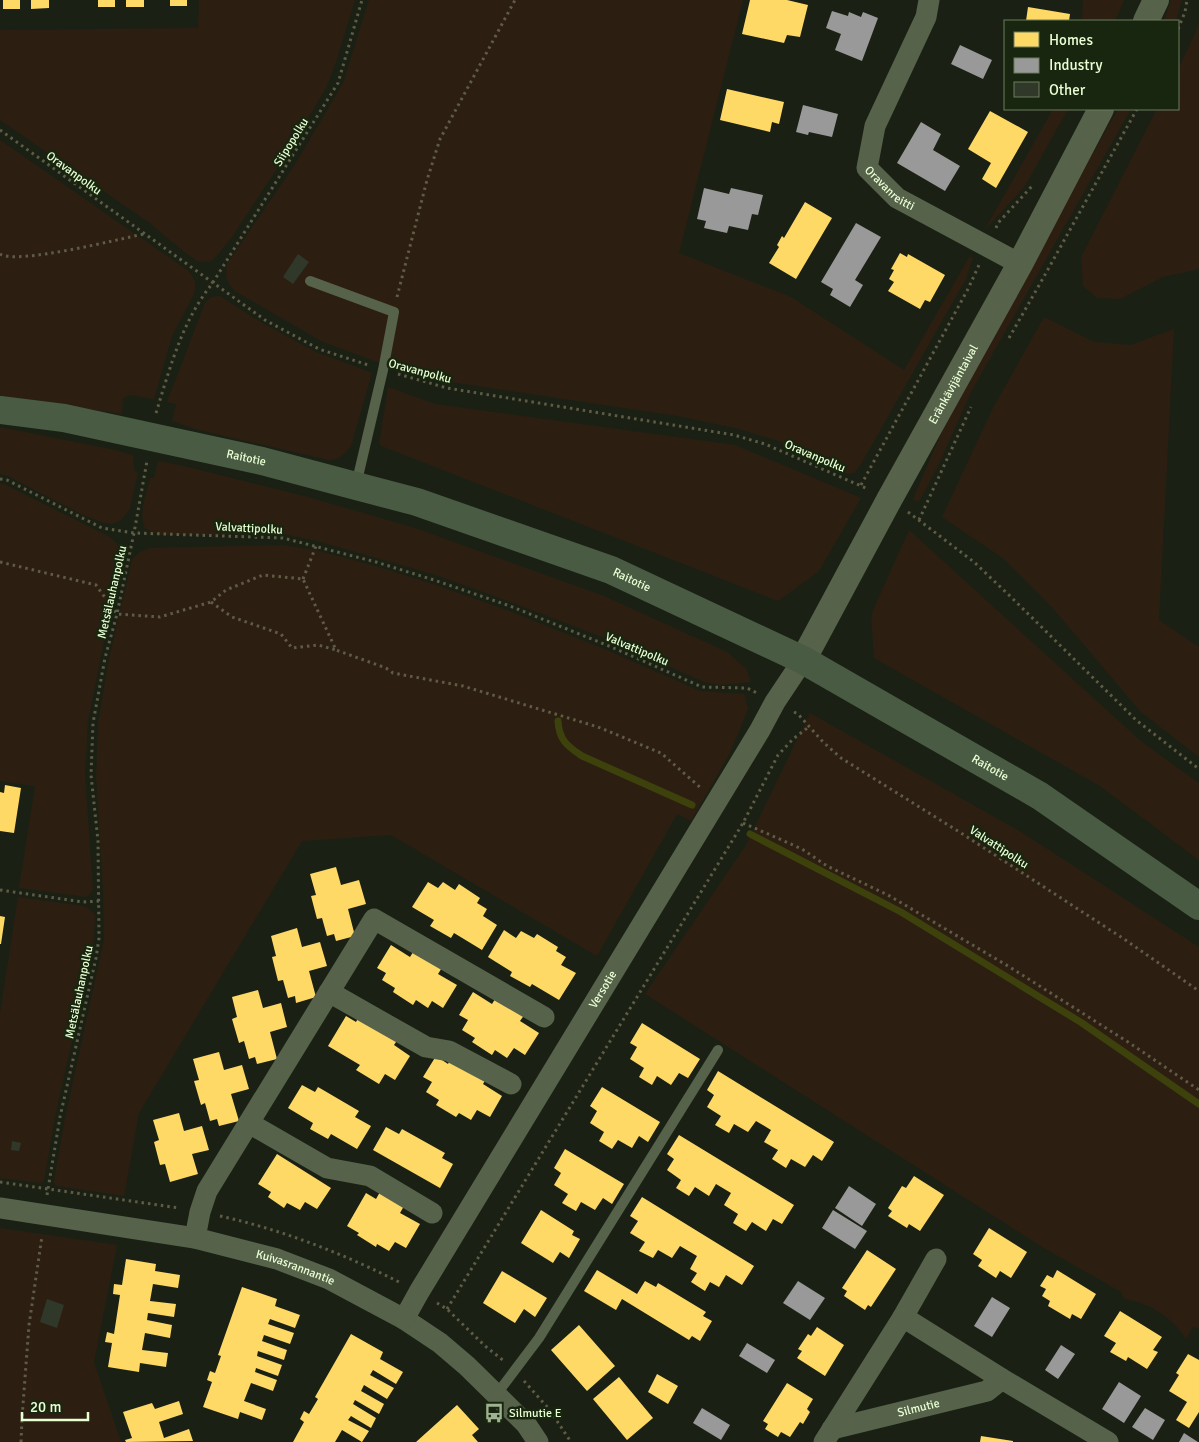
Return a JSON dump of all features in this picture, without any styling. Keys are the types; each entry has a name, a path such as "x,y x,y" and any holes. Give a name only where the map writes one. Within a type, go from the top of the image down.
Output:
{"main road":[{"name":"Raitotie","path":"0,410 64,418 262,461 417,502 611,570 803,660 1040,796 1199,906"}],"street":[{"name":"Oravanreitti","path":"928,0 926,17 875,126 867,168 897,198 1020,264"},
{"path":"1146,20 1156,0"},
{"name":"Eränkävijäntaival","path":"803,660 1020,264 1100,110"},
{"name":"Versotie","path":"404,1319 424,1283 803,660"},
{"path":"195,1238 200,1212 207,1191 374,919 544,1017"},
{"path":"330,992 426,1047 449,1051 511,1084"},
{"path":"249,1123 327,1168 370,1176 432,1213"},
{"name":"Kuivasrannantie","path":"0,1208 195,1238 278,1259 328,1279 404,1319 440,1343 467,1366 526,1424 538,1442"},
{"name":"Silmutie","path":"828,1436 903,1317 936,1259"},
{"path":"903,1317 1108,1442"},
{"name":"Silmutie","path":"828,1436 987,1391 1002,1379"}],"lane":[{"path":"310,281 394,312 384,370 356,486"},
{"path":"496,1395 539,1338 718,1050"}],"path":[{"name":"Siipopolku","path":"212,284 338,83 362,0"},
{"path":"394,312 427,180 440,139 515,0"},
{"path":"1179,27 1185,12 1187,0"},
{"path":"1009,338 1136,110"},
{"name":"Oravanpolku","path":"0,130 212,284 265,320 319,349 447,388 734,435 765,444 861,485 889,500 919,520 974,562 1136,720 1199,769"},
{"path":"861,485 968,289 998,224 1035,183"},
{"path":"0,254 5,257 32,256 144,234"},
{"path":"155,416 179,341 200,298 212,284"},
{"path":"919,520 972,404"},
{"name":"Metsälauhanpolku","path":"21,1442 29,1325 46,1215 48,1189 60,1117 99,938 98,841 91,775 93,723 105,658 117,614 134,533 147,458"},
{"name":"Valvattipolku","path":"0,479 7,480 102,528 134,533 284,538 316,546 434,580 510,606 609,646 702,687 747,688 798,714 823,742 841,758 986,849 1124,939 1199,991"},
{"path":"316,546 303,579 336,650"},
{"path":"0,562 96,585 117,614 160,617 210,602 226,590 263,575 303,579"},
{"path":"210,602 232,617 282,634 292,648 318,645 386,668 393,673 463,686 598,727 661,753 708,794"},
{"path":"447,1309 743,823 778,756 793,739 810,726"},
{"path":"743,823 802,850 827,866 888,896 1008,966 1128,1042 1199,1090"},
{"path":"0,890 83,902 99,901"},
{"path":"0,1182 48,1189"}],"shaded area":[{"path":"199,0 355,0 326,88 291,147 232,237 213,260 207,262 197,261 147,221 0,120 0,30 198,28"},
{"path":"369,0 743,0 679,253 791,297 904,370 970,256 973,258 966,279 861,464 854,473 847,474 776,440 735,428 677,416 451,382 374,361 321,341 235,291 227,279 227,264 296,163 343,83"},
{"path":"1083,0 1124,0 1115,20 1082,20"},
{"path":"1171,0 1182,0 1176,20 1164,20"},
{"path":"1199,22 1199,269 1163,277 1120,299 1097,298 1083,286 1081,257 1156,110 1179,110 1179,67"},
{"path":"1052,110 1067,110 1025,186 984,231"},
{"path":"1117,110 1130,110 971,392 940,462 919,502 913,499 961,387"},
{"path":"0,140 187,270 194,278 194,294 172,336 154,399 130,395 123,398 122,414 0,396"},
{"path":"220,296 262,323 316,352 372,373 351,446 342,456 329,460 199,430 172,421 176,404 167,402 205,303 211,297"},
{"path":"1044,317 1094,342 1130,345 1174,329 1159,620 1199,647 1199,757 1140,711 1051,606 1004,559 942,517 992,410"},
{"path":"388,387 435,404 735,445 861,498 819,571 778,601 379,445"},
{"path":"0,427 133,455 134,471 138,472 130,509 121,520 112,524 104,523 81,514 8,476 0,474"},
{"path":"158,461 308,497 415,528 604,596 727,652 746,669 751,682 720,685 704,682 610,640 511,602 436,575 317,541 283,534 158,535 145,528 142,516 150,478 154,478"},
{"path":"0,483 110,537 117,545 121,555 88,722 85,776 93,889 86,897 19,888 35,786 0,781"},
{"path":"909,530 1143,743 1199,783 1199,860 1100,786 874,658 871,615"},
{"path":"283,545 315,550 433,584 509,611 609,651 700,691 744,694 748,709 730,753 691,821 677,814 597,956 391,835 302,841 139,1113 124,1196 55,1185 54,1180 65,1118 104,939 96,775 98,723 109,659 132,560 140,552 150,548"},
{"path":"810,713 1021,832 1199,947 1199,1329 1193,1327 1186,1339 1181,1331 1160,1312 1151,1307 1124,1299 1121,1292 1044,1248 645,994 746,845"},
{"path":"18,897 83,906 95,914 91,957 55,1117 44,1180 41,1183 0,1178 0,1013"},
{"path":"0,1228 117,1245 94,1362 121,1442 0,1442"}],"building: Homes":[{"path":"3,0 20,0 20,9 3,9"},
{"path":"31,0 49,0 49,8 31,9"},
{"path":"98,0 115,0 115,7 98,7"},
{"path":"126,0 144,0 144,7 126,7"},
{"path":"170,0 187,0 187,6 170,6"},
{"path":"750,0 787,0 808,5 800,37 787,35 784,43 742,34"},
{"path":"1028,7 1070,14 1069,20 1026,20"},
{"path":"727,89 784,102 779,124 772,122 770,132 720,120"},
{"path":"990,111 1028,132 996,188 982,179 991,163 968,149"},
{"path":"805,202 832,218 796,279 769,263 779,247 777,245 782,236 784,238"},
{"path":"900,253 907,257 908,254 945,275 930,302 925,300 920,309 888,291 894,282 889,279 894,270 891,269"},
{"path":"5,785 21,788 14,833 0,831 0,792 4,793"},
{"path":"336,867 341,885 359,880 366,904 348,909 355,936 336,941 334,934 327,936 322,918 317,919 311,896 316,895 310,874"},
{"path":"428,882 438,888 443,882 455,890 459,884 480,898 477,903 487,909 483,916 497,925 482,950 454,933 451,938 430,926 434,920 412,907"},
{"path":"0,916 5,917 1,944 0,944"},
{"path":"297,928 302,947 320,942 327,966 309,971 316,997 296,1003 295,996 288,998 283,980 278,981 272,957 276,956 271,936"},
{"path":"504,930 516,938 521,931 534,938 537,934 558,947 556,951 566,957 561,965 576,973 559,1000 532,984 530,987 510,976 512,972 488,957"},
{"path":"391,945 410,957 415,949 443,966 438,974 457,985 443,1008 432,1001 428,1008 416,1000 413,1005 393,992 395,988 382,980 386,973 377,968"},
{"path":"258,990 263,1008 281,1003 287,1027 270,1032 277,1059 257,1064 255,1057 249,1059 244,1041 239,1043 232,1019 237,1017 232,997"},
{"path":"473,992 492,1004 497,996 525,1014 520,1021 539,1033 525,1055 514,1048 507,1058 495,1050 492,1055 472,1042 475,1038 462,1030 468,1020 459,1015"},
{"path":"360,1015 398,1039 394,1045 410,1056 395,1080 385,1074 379,1084 356,1070 360,1065 328,1046 346,1016 356,1022"},
{"path":"642,1023 700,1059 688,1078 679,1073 671,1085 657,1076 652,1085 639,1077 644,1068 630,1059 637,1047 630,1043"},
{"path":"219,1052 224,1070 242,1065 249,1089 231,1094 239,1121 219,1126 217,1119 210,1121 205,1103 201,1105 194,1081 199,1080 193,1059"},
{"path":"436,1056 448,1064 451,1058 486,1079 483,1084 502,1096 490,1117 477,1110 471,1120 459,1113 456,1117 436,1105 439,1100 426,1092 432,1082 423,1077"},
{"path":"718,1071 834,1142 822,1161 813,1155 805,1167 791,1159 786,1168 772,1159 778,1150 764,1142 771,1130 756,1121 748,1132 734,1124 729,1133 715,1125 721,1116 707,1107 714,1095 707,1090"},
{"path":"302,1085 315,1092 318,1087 359,1111 355,1117 371,1126 357,1149 331,1134 328,1139 310,1129 313,1123 288,1108"},
{"path":"602,1087 660,1122 648,1142 639,1136 632,1148 618,1140 612,1149 599,1141 604,1132 590,1123 597,1111 590,1106"},
{"path":"179,1113 184,1131 202,1126 209,1150 192,1154 198,1174 170,1182 165,1164 160,1165 154,1142 159,1140 153,1120"},
{"path":"386,1127 399,1134 402,1129 445,1153 442,1158 453,1164 440,1188 373,1150"},
{"path":"679,1135 794,1205 782,1224 773,1219 766,1231 752,1222 746,1231 733,1223 738,1214 724,1205 731,1193 716,1184 709,1196 695,1187 689,1196 676,1188 681,1180 667,1170 674,1159 667,1154"},
{"path":"565,1149 624,1184 612,1204 603,1198 595,1210 581,1202 576,1211 562,1203 568,1194 554,1185 561,1173 554,1168"},
{"path":"277,1154 331,1188 317,1209 305,1202 300,1210 287,1203 284,1208 268,1197 271,1192 258,1184"},
{"path":"914,1176 944,1195 920,1231 909,1224 907,1228 888,1216 892,1211 888,1208 902,1186 906,1188"},
{"path":"380,1192 404,1206 400,1213 420,1224 406,1248 395,1242 389,1251 377,1244 376,1247 347,1226 366,1193 376,1199"},
{"path":"642,1197 754,1266 742,1285 726,1275 719,1287 710,1282 705,1291 691,1282 697,1273 690,1269 697,1256 680,1246 672,1258 658,1250 653,1258 639,1251 645,1242 630,1233 638,1221 630,1216"},
{"path":"541,1210 574,1231 572,1235 580,1239 569,1258 560,1252 553,1263 521,1243"},
{"path":"989,1228 1027,1252 1011,1278 1000,1271 996,1278 978,1266 982,1260 973,1254"},
{"path":"867,1250 896,1269 871,1307 868,1305 865,1310 844,1296 847,1291 842,1288"},
{"path":"126,1259 156,1264 155,1271 180,1275 178,1288 153,1284 150,1301 176,1304 174,1317 148,1313 147,1320 172,1325 170,1338 145,1333 142,1350 168,1353 166,1367 140,1363 139,1372 108,1367 112,1343 105,1342 107,1332 114,1334 120,1295 113,1294 114,1284 122,1285"},
{"path":"597,1270 637,1294 645,1281 656,1287 658,1283 706,1312 703,1316 712,1321 700,1341 692,1336 689,1340 622,1299 616,1310 584,1291"},
{"path":"1057,1270 1096,1294 1081,1319 1072,1314 1070,1319 1048,1306 1050,1301 1042,1296 1046,1289 1040,1286 1047,1275 1053,1278"},
{"path":"502,1271 547,1298 535,1317 524,1309 515,1323 483,1303"},
{"path":"242,1287 277,1299 275,1306 300,1315 295,1328 270,1319 268,1324 294,1333 290,1344 264,1335 262,1341 287,1350 284,1360 258,1351 257,1356 282,1365 278,1376 256,1368 255,1372 277,1380 273,1391 251,1383 244,1401 266,1409 262,1420 240,1412 238,1419 203,1407 212,1382 207,1380 210,1371 215,1373 221,1356 218,1355"},
{"path":"1120,1311 1162,1337 1153,1350 1158,1352 1147,1369 1128,1357 1126,1361 1110,1352 1116,1343 1104,1336"},
{"path":"579,1325 615,1366 587,1391 551,1350"},
{"path":"817,1327 844,1345 825,1376 797,1358 802,1351 798,1349 808,1334 811,1336"},
{"path":"351,1334 383,1352 380,1359 403,1372 396,1384 373,1370 370,1375 394,1388 387,1399 364,1385 361,1391 384,1404 379,1414 355,1400 353,1404 376,1418 371,1428 351,1416 348,1420 369,1431 362,1442 342,1430 335,1442 293,1442 304,1422 300,1419 304,1411 309,1414 318,1399 315,1397"},
{"path":"1188,1354 1199,1360 1199,1412 1189,1428 1176,1420 1187,1402 1169,1391 1179,1375 1176,1373"},
{"path":"657,1374 678,1386 668,1404 648,1392"},
{"path":"619,1377 653,1418 627,1440 593,1399"},
{"path":"787,1383 813,1399 807,1409 810,1412 803,1424 800,1422 790,1437 781,1432 778,1437 765,1429 768,1424 763,1421"},
{"path":"179,1401 183,1414 159,1422 164,1438 189,1429 193,1441 126,1442 125,1440 132,1438 123,1412 152,1403 155,1409"},
{"path":"457,1405 479,1429 472,1435 478,1442 416,1442"},
{"path":"981,1436 1013,1441 1013,1442 980,1442"}],"building: Industry":[{"path":"832,11 848,16 849,12 861,17 863,12 878,18 862,61 835,50 841,34 826,28"},
{"path":"960,45 992,60 983,79 951,64"},
{"path":"803,105 838,114 832,137 809,132 808,135 796,132"},
{"path":"921,122 941,134 933,150 960,166 945,191 897,163"},
{"path":"704,188 729,194 731,188 763,195 758,215 752,214 748,230 729,226 727,233 704,228 706,221 697,219"},
{"path":"856,223 881,237 855,280 863,285 850,307 830,295 833,289 821,282"},
{"path":"849,1186 876,1204 862,1226 835,1208"},
{"path":"833,1210 867,1231 855,1249 822,1228"},
{"path":"798,1281 825,1298 810,1320 783,1303"},
{"path":"992,1297 1010,1308 992,1337 974,1326"},
{"path":"747,1343 775,1360 767,1373 739,1356"},
{"path":"1061,1345 1075,1354 1058,1379 1045,1370"},
{"path":"1119,1382 1141,1396 1124,1423 1102,1409"},
{"path":"702,1408 730,1425 721,1440 693,1423"},
{"path":"1145,1408 1165,1420 1153,1440 1132,1427"},
{"path":"1184,1433 1198,1442 1179,1442"}],"building: Other":[{"path":"298,254 309,262 293,284 283,277"},
{"path":"12,1141 21,1143 19,1151 11,1150"},
{"path":"47,1299 64,1305 57,1328 40,1322"}],"waterway":[{"path":"558,721 562,738 582,756 692,805"},
{"path":"750,834 901,912 1082,1023 1199,1104"}],"place":[{"name":"Silmutie E","path":"494,1413"}]}
